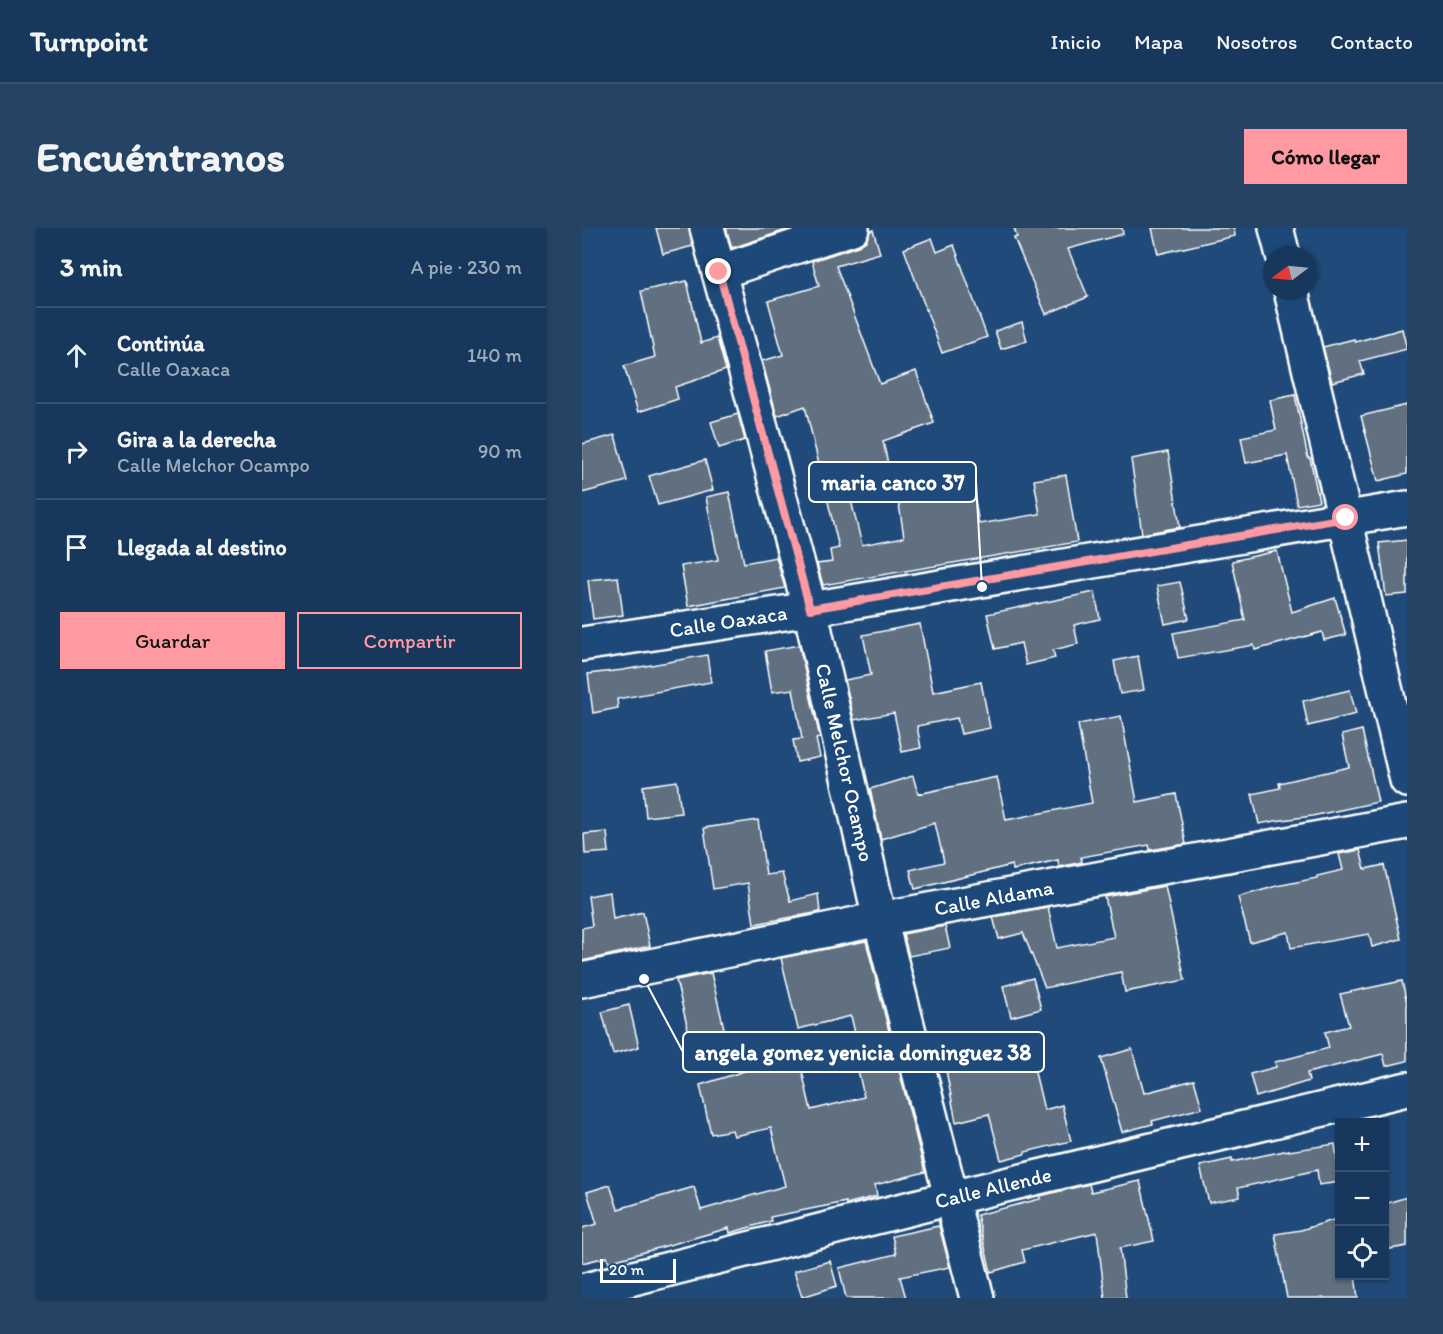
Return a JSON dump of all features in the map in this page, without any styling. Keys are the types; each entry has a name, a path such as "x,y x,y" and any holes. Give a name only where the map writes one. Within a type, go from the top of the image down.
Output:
{"street":[{"name":"Calle Melchor Ocampo","path":"707,228 810,609 880,919 977,1298"},
{"path":"719,272 852,228"},
{"path":"1276,228 1281,246"},
{"path":"1293,300 1407,780"},
{"name":"Calle Oaxaca","path":"582,644 810,609 1407,508"},
{"name":"Calle Aldama","path":"582,980 880,919 1407,822"},
{"name":"Calle Allende","path":"582,1291 951,1198 1407,1089"}],"building":[{"path":"656,228 689,228 693,246 663,254"},
{"path":"726,228 792,228 732,248"},
{"path":"1014,228 1122,228 1123,234 1068,249 1088,297 1046,314 1014,238 1017,237"},
{"path":"1152,228 1234,228 1235,236 1158,254"},
{"path":"873,230 880,253 836,266 880,384 916,371 934,423 883,441 891,478 848,488 862,545 904,537 895,478 969,466 979,524 1040,514 1034,480 1066,475 1077,542 823,585 817,564 832,562 830,550 839,548 805,406 777,416 762,361 783,355 768,301 819,286 812,261 858,246 866,241 870,231"},
{"path":"932,238 937,252 954,245 987,337 942,353 904,249"},
{"path":"687,281 701,343 717,338 726,370 675,387 678,399 638,412 624,366 655,357 641,291"},
{"path":"1022,322 1027,341 1001,349 995,331"},
{"path":"1402,329 1407,349 1360,361 1364,374 1332,382 1323,347 1354,339 1355,342"},
{"path":"1295,395 1319,501 1297,505 1287,455 1246,463 1241,437 1276,430 1270,400"},
{"path":"1407,405 1407,474 1378,481 1361,416"},
{"path":"738,414 745,440 719,448 711,422"},
{"path":"615,435 627,481 582,493 582,444"},
{"path":"1168,452 1180,527 1142,534 1131,459"},
{"path":"705,460 713,490 658,505 649,476"},
{"path":"729,492 744,563 776,557 785,588 688,606 681,566 718,560 706,497"},
{"path":"1407,540 1407,594 1386,596 1379,543"},
{"path":"1277,551 1292,612 1335,598 1346,635 1324,640 1322,632 1255,650 1254,645 1178,658 1173,633 1245,620 1232,561"},
{"path":"618,577 623,615 593,619 588,580"},
{"path":"1180,582 1189,619 1165,624 1157,586"},
{"path":"1095,592 1100,619 1074,625 1078,644 1053,650 1055,658 1026,665 1021,643 995,649 987,614"},
{"path":"920,624 933,692 981,682 990,728 961,734 957,718 917,726 921,748 902,752 894,713 854,720 845,680 871,675 863,635"},
{"path":"799,645 820,738 816,739 820,757 797,762 793,740 802,739 793,689 772,692 765,651"},
{"path":"707,655 711,682 617,699 618,708 593,713 588,674"},
{"path":"1138,656 1144,690 1120,694 1114,661"},
{"path":"1350,690 1356,714 1308,726 1303,701"},
{"path":"1121,716 1137,802 1176,794 1186,844 1150,850 1149,845 1081,857 1082,862 1059,867 1058,860 1013,870 1012,865 915,889 910,870 944,862 935,823 881,839 870,789 913,776 918,794 997,777 1006,820 1092,803 1078,724"},
{"path":"1362,730 1378,802 1259,824 1252,794 1280,788 1279,783 1349,767 1342,735"},
{"path":"677,781 681,813 646,817 643,786"},
{"path":"758,820 766,875 782,873 790,901 818,894 820,912 754,924 748,883 713,889 704,828"},
{"path":"607,832 609,852 585,854 584,834"},
{"path":"1360,850 1365,869 1384,865 1401,939 1372,947 1369,934 1291,948 1288,932 1250,942 1238,897 1343,870 1339,854"},
{"path":"1165,886 1185,980 1125,992 1121,972 1045,988 1023,933 999,939 993,917 1048,907 1057,948 1114,937 1105,897"},
{"path":"610,892 613,919 643,912 650,946 582,961 582,928 592,926 588,896"},
{"path":"945,926 950,948 909,956 903,934"},
{"path":"866,941 925,1172 875,1185 877,1196 846,1204 846,1202 770,1217 771,1221 730,1233 729,1228 609,1262 607,1257 582,1263 582,1228 597,1224 587,1192 610,1185 618,1209 694,1187 701,1210 785,1186 771,1128 734,1136 732,1130 711,1134 700,1085 751,1069 799,1058 811,1110 864,1097 855,1056 860,1054 851,1016 798,1029 781,958"},
{"path":"711,973 727,1041 693,1050 676,980"},
{"path":"1033,978 1041,1009 1011,1017 1003,986"},
{"path":"1402,981 1407,1004 1407,1061 1386,1066 1383,1054 1307,1073 1309,1081 1256,1097 1250,1074 1276,1067 1275,1062 1329,1048 1325,1032 1349,1026 1340,994"},
{"path":"629,1005 639,1047 613,1054 602,1012"},
{"path":"1025,1030 1044,1110 1062,1105 1071,1141 1001,1160 989,1114 956,1122 945,1065 1001,1055 996,1037"},
{"path":"1132,1049 1144,1093 1194,1080 1202,1108 1152,1121 1153,1124 1122,1132 1101,1058"},
{"path":"1335,1144 1335,1183 1319,1185 1317,1170 1238,1188 1240,1197 1209,1203 1200,1166"},
{"path":"1140,1181 1154,1241 1120,1248 1126,1298 1105,1298 1097,1232 1022,1250 1025,1262 991,1272 977,1215 1089,1184 1091,1192"},
{"path":"1407,1197 1407,1246 1389,1249 1389,1202"},
{"path":"1335,1220 1335,1280 1356,1280 1358,1298 1287,1298 1275,1234 1301,1230"},
{"path":"939,1226 950,1267 900,1277 906,1298 846,1298 839,1268 896,1254 892,1236"},
{"path":"830,1261 837,1286 802,1297 794,1271"}],"place":[{"name":"maria canco 37","path":"982,587"},
{"name":"angela gomez yenicia dominguez 38","path":"644,979"}],"route":[{"path":"719,272 810,609 1346,518"}]}
